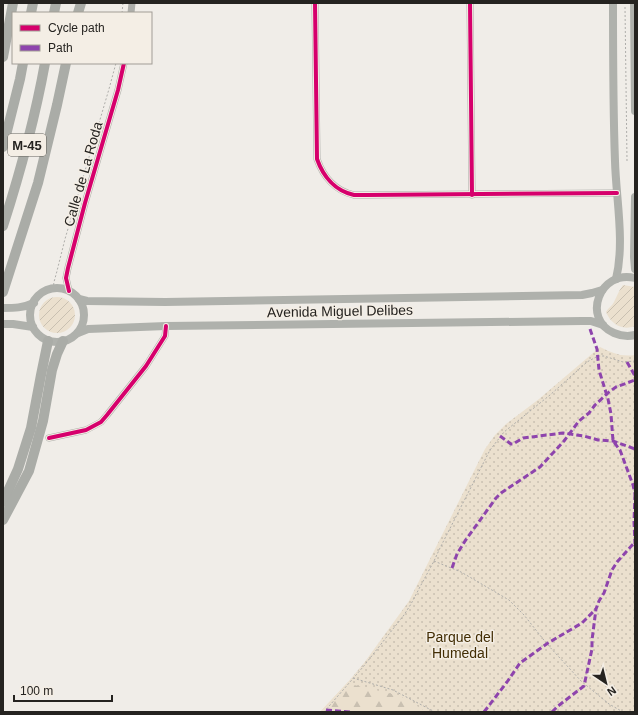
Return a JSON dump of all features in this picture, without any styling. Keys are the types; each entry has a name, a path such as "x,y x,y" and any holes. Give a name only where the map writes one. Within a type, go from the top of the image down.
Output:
{"highway":[{"path":"3,57 5,35 13,3"},
{"name":"M-45","path":"3,147 23,64"},
{"name":"M-45","path":"3,226 25,152 45,64"},
{"path":"4,288 38,183 66,64"},
{"path":"3,502 18,469 31,428 40,375 48,341"},
{"path":"3,520 29,471 44,421 52,370 63,341"}],"main road":[{"path":"613,3 615,161 619,214 620,259 616,279"},
{"path":"634,3 635,111"},
{"path":"635,197 635,269"},
{"path":"635,278 627,277 616,279 611,282 602,290 597,304 599,319 610,332 620,336 635,335"},
{"path":"53,289 69,291 79,299 82,306 84,320 82,327 78,333 71,338 63,341 48,341 37,333 33,327 30,315 31,309 38,296 45,292 53,289"},
{"name":"Avenida Miguel Delibes","path":"79,299 87,301 165,302 582,295 602,290"},
{"path":"3,308 18,308 34,303"},
{"name":"Avenida Miguel Delibes","path":"78,333 88,328 166,326 582,321 591,321 603,325"},
{"path":"3,324 33,327"}],"street":[{"path":"316,3 317,159 320,167 329,180 343,191 354,195 617,193"},
{"path":"470,3 472,194"},
{"name":"Calle de La Roda","path":"69,291 66,278 68,268 85,203 118,90 124,64"},
{"path":"50,438 86,430 100,422 146,366 165,336 166,326"}],"path":[{"path":"625,7 627,162"},
{"path":"53,289 67,231 116,64"},
{"path":"324,712 404,615 434,561 490,450 500,436 593,358 604,356 623,362 635,361"},
{"path":"434,561 461,572 509,600 582,681 609,704 623,712"},
{"path":"353,678 393,690 436,712"}],"green space":[{"path":"623,285 635,287 635,326 626,328 614,323 606,312"},
{"path":"61,297 70,302 74,308 74,322 70,328 61,333 53,333 44,328 40,322 39,311 44,302 50,298"},
{"name":"Parque del Humedal","path":"600,347 617,354 635,355 635,712 320,712 364,663 409,601 485,449 495,435 506,424 539,399"},
{"path":"348,682 354,685 400,696 427,712 320,712"}],"marked path":[{"path":"590,329 597,349 599,370 608,399 611,414 613,441 620,450 635,494"},
{"path":"627,362 635,376"},
{"path":"452,568 457,554 465,541 496,498 501,493 540,467 564,441 579,421 609,392 616,387 635,380"},
{"path":"500,436 513,444 523,438 563,433 598,440 613,441 635,449"},
{"path":"635,494 635,544"},
{"path":"552,712 584,686 592,649 596,609 604,593 612,570 634,543"},
{"path":"484,712 520,663 548,643 582,623 596,609"},
{"path":"326,710 351,712"}],"cycle path":[{"path":"315,3 317,159 326,177 341,190 354,195 617,193"},
{"path":"470,3 472,195"},
{"path":"69,291 66,278 68,268 85,203 118,90 124,64"},
{"path":"49,438 86,430 101,422 146,366 165,336 166,326"}]}
